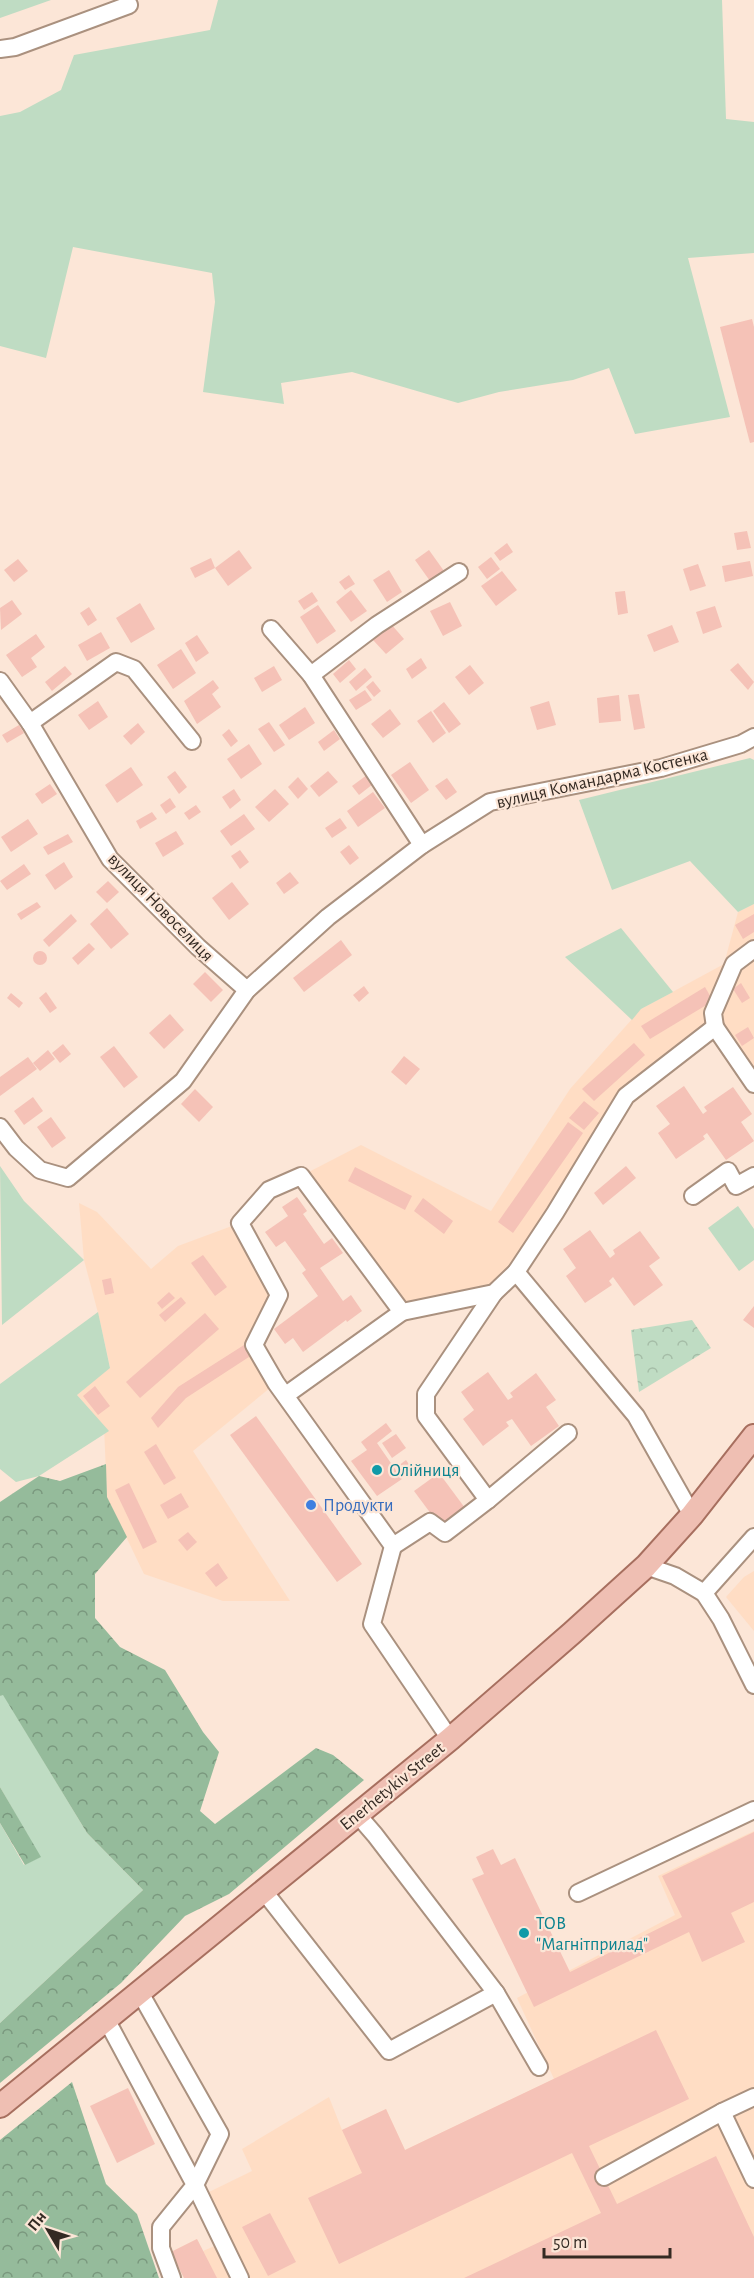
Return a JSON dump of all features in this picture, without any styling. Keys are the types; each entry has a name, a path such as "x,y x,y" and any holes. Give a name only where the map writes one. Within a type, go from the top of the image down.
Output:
{"main road":[{"name":"Enerhetykiv Street","path":"0,2106 450,1739 646,1566 692,1515 754,1436"}],"street":[{"path":"0,49 15,47 129,5"},
{"path":"311,675 378,625 459,572"},
{"path":"271,629 311,675 422,845"},
{"path":"30,723 117,662 134,669 192,741"},
{"name":"вулиця Новоселиця","path":"0,681 30,723 110,859 198,947 247,990"},
{"name":"вулиця Командарма Костенка","path":"0,1127 16,1148 40,1170 68,1178 183,1081 247,990 328,917 422,845 490,802 661,768 741,744 754,737"},
{"path":"754,949 734,964 713,1013 716,1027 754,1084"},
{"path":"488,1500 426,1416 426,1394 494,1293 516,1272 555,1213 626,1096 716,1027"},
{"path":"693,1196 728,1171 736,1185 754,1176"},
{"path":"393,1546 286,1395 254,1345 279,1295 240,1223 269,1190 300,1176 402,1312"},
{"path":"516,1272 636,1416 692,1515"},
{"path":"286,1395 402,1312 494,1293"},
{"path":"450,1739 372,1624 393,1546 430,1522 446,1533 568,1433"},
{"path":"704,1593 754,1537"},
{"path":"646,1566 675,1576 704,1593 721,1619 754,1685"},
{"path":"578,1893 754,1810"},
{"path":"356,1814 375,1834 495,1993 538,2067"},
{"path":"263,1890 389,2051 495,1993"},
{"path":"139,1991 220,2134 195,2185 161,2227 161,2248 172,2278"},
{"path":"106,2019 195,2185 240,2278"},
{"path":"604,2177 722,2112 754,2097"},
{"path":"722,2112 754,2179"}],"shaded area":[{"path":"754,904 754,1084 715,1027 626,1096 494,1293 402,1312 301,1176 361,1145 491,1211 570,1089 641,1009 724,964 738,912"},
{"path":"79,1203 97,1212 151,1269 178,1246 240,1223 279,1295 254,1345 276,1383 193,1451 290,1601 223,1601 144,1574 107,1497 104,1426 77,1395 110,1367 84,1260"},
{"path":"754,1571 754,1631 726,1597 744,1577"},
{"path":"754,1831 754,2278 184,2278 171,2252 197,2239 203,2251 226,2241 205,2194 252,2171 242,2149 329,2097 342,2130 386,2109 405,2150 554,2079 517,1998 675,1915 658,1876"}],"green space":[{"path":"0,0 51,0 0,18"},
{"path":"218,0 722,0 726,119 754,122 754,253 688,258 730,417 635,434 609,368 573,380 499,392 458,403 352,372 281,383 284,404 203,392 215,302 212,273 73,247 46,358 0,346 0,116 20,112 61,90 74,55 210,30"},
{"path":"750,758 754,760 754,904 738,912 690,861 612,890 579,800"},
{"path":"621,928 673,992 641,1009 632,1020 565,957"},
{"path":"0,1166 24,1201 84,1260 2,1325"},
{"path":"738,1206 754,1229 754,1260 739,1271 708,1228"},
{"path":"98,1312 110,1368 77,1395 109,1431 39,1476 16,1482 0,1469 0,1384"},
{"path":"692,1320 711,1348 639,1392 631,1330"},
{"path":"106,1464 107,1497 127,1537 95,1574 95,1618 120,1647 165,1670 203,1732 219,1752 200,1811 215,1824 316,1748 333,1755 364,1780 229,1894 185,1916 121,1983 0,2083 0,2023 143,1890 87,1833 3,1695 0,1696 0,1502 39,1476 60,1481"},
{"path":"3,1694 87,1833 143,1890 0,2023 0,1823 24,1865 40,1857 0,1787 0,1696"},
{"path":"0,1787 41,1857 25,1865 0,1823"},
{"path":"72,2082 106,2184 137,2214 159,2278 0,2278 0,2140"}],"building":[{"path":"752,319 754,327 754,442 750,443 720,327"},
{"path":"747,531 751,548 737,550 734,533"},
{"path":"507,543 513,552 500,561 494,553"},
{"path":"239,550 252,568 228,586 215,568"},
{"path":"429,550 444,571 430,581 415,560"},
{"path":"491,557 500,569 487,579 478,567"},
{"path":"211,558 215,568 195,578 190,568"},
{"path":"18,559 28,571 14,582 4,570"},
{"path":"750,561 753,576 725,582 722,566"},
{"path":"698,564 706,586 690,591 683,569"},
{"path":"389,570 402,592 387,602 373,580"},
{"path":"502,571 517,590 496,606 481,586"},
{"path":"349,575 355,584 345,590 339,582"},
{"path":"351,590 367,611 351,622 336,602"},
{"path":"625,591 628,613 618,615 615,592"},
{"path":"312,592 318,601 304,610 298,601"},
{"path":"12,600 22,614 1,630 0,608"},
{"path":"450,602 462,626 443,636 430,611"},
{"path":"140,603 155,629 131,643 116,618"},
{"path":"318,605 336,631 317,644 300,617"},
{"path":"715,606 722,627 703,634 696,612"},
{"path":"89,607 97,620 88,626 80,613"},
{"path":"391,624 404,639 386,654 373,640"},
{"path":"672,625 679,642 654,652 647,635"},
{"path":"101,632 110,648 87,661 78,645"},
{"path":"36,634 45,647 31,658 37,667 22,677 6,655"},
{"path":"197,635 209,653 196,662 185,643"},
{"path":"181,649 196,673 173,689 157,665"},
{"path":"421,658 427,668 412,679 406,669"},
{"path":"349,660 356,669 340,683 333,674"},
{"path":"738,663 754,682 748,690 730,670"},
{"path":"470,665 484,683 469,695 455,677"},
{"path":"65,666 72,674 52,691 45,682"},
{"path":"274,666 282,680 262,692 254,678"},
{"path":"365,668 372,677 356,691 349,682"},
{"path":"213,680 219,688 212,694 221,707 197,724 184,701"},
{"path":"373,681 381,691 374,697 366,687"},
{"path":"365,690 372,700 356,710 349,700"},
{"path":"639,694 645,728 634,730 628,695"},
{"path":"619,695 621,721 599,723 597,698"},
{"path":"98,701 108,717 89,730 78,715"},
{"path":"549,701 556,725 537,730 530,707"},
{"path":"444,702 461,724 449,733 433,711"},
{"path":"305,707 315,723 289,740 279,725"},
{"path":"390,709 401,724 383,738 371,724"},
{"path":"431,711 446,733 433,743 417,721"},
{"path":"269,722 285,745 274,752 258,729"},
{"path":"138,723 145,732 131,745 123,736"},
{"path":"19,725 24,733 7,743 2,735"},
{"path":"229,729 238,741 231,747 222,735"},
{"path":"334,730 340,739 324,751 318,742"},
{"path":"249,744 262,764 241,779 227,759"},
{"path":"410,762 429,790 411,803 391,775"},
{"path":"131,767 143,785 117,803 105,785"},
{"path":"175,771 187,787 179,794 167,777"},
{"path":"328,771 338,782 319,797 310,786"},
{"path":"367,775 373,784 359,795 352,786"},
{"path":"298,777 308,789 298,799 288,787"},
{"path":"447,778 457,792 446,800 435,786"},
{"path":"50,784 57,794 42,804 35,794"},
{"path":"234,789 241,800 230,809 222,797"},
{"path":"275,789 289,804 269,822 255,807"},
{"path":"373,792 385,808 358,827 347,811"},
{"path":"170,798 176,807 166,814 160,805"},
{"path":"196,805 201,812 189,820 184,813"},
{"path":"152,812 157,819 140,829 136,821"},
{"path":"244,814 255,829 231,846 220,831"},
{"path":"340,818 347,828 332,838 325,828"},
{"path":"28,819 38,834 11,852 1,837"},
{"path":"176,831 184,844 163,857 155,843"},
{"path":"68,834 73,842 48,855 43,847"},
{"path":"349,845 359,858 350,865 340,852"},
{"path":"240,850 249,862 240,869 231,856"},
{"path":"64,862 73,877 55,890 45,875"},
{"path":"24,864 31,874 7,890 0,881"},
{"path":"290,872 299,883 284,894 276,883"},
{"path":"108,881 119,892 107,903 96,892"},
{"path":"232,882 249,904 229,920 212,898"},
{"path":"37,902 41,907 21,920 17,914"},
{"path":"107,908 129,934 111,949 90,924"},
{"path":"71,914 77,921 49,947 43,940"},
{"path":"754,914 754,932 743,939 735,925"},
{"path":"341,940 352,955 304,992 293,978"},
{"path":"89,943 95,949 78,965 72,958"},
{"path":"40,951 45,953 47,958 45,963 40,965 35,963 33,958 35,953"},
{"path":"205,972 223,990 211,1002 193,984"},
{"path":"741,983 750,998 742,1003 733,989"},
{"path":"364,986 369,993 359,1002 353,995"},
{"path":"705,987 713,1001 650,1039 641,1026"},
{"path":"46,992 57,1008 50,1013 39,998"},
{"path":"11,993 23,1003 19,1008 7,998"},
{"path":"170,1014 184,1030 164,1049 149,1033"},
{"path":"748,1027 754,1038 742,1046 735,1035"},
{"path":"634,1043 645,1055 594,1101 582,1089"},
{"path":"63,1044 71,1054 60,1063 52,1053"},
{"path":"114,1046 138,1077 124,1088 100,1057"},
{"path":"48,1050 55,1059 40,1071 33,1063"},
{"path":"404,1056 420,1069 406,1085 391,1072"},
{"path":"28,1057 37,1069 0,1096 0,1077"},
{"path":"684,1086 703,1114 707,1111 704,1107 733,1087 752,1114 741,1122 754,1141 726,1160 707,1133 703,1136 705,1139 676,1159 658,1133 670,1124 656,1106"},
{"path":"195,1089 213,1107 199,1122 181,1104"},
{"path":"33,1097 43,1111 24,1125 14,1111"},
{"path":"584,1101 599,1113 584,1130 569,1118"},
{"path":"51,1117 66,1138 52,1148 37,1127"},
{"path":"568,1122 583,1133 513,1233 498,1222"},
{"path":"626,1166 636,1178 603,1205 594,1193"},
{"path":"355,1167 412,1196 405,1210 348,1181"},
{"path":"297,1197 307,1211 303,1214 324,1244 332,1238 343,1253 320,1268 343,1301 351,1295 362,1311 303,1352 293,1338 285,1344 274,1329 318,1296 302,1273 306,1270 285,1241 276,1247 265,1232 288,1216 282,1207"},
{"path":"423,1198 453,1221 444,1234 414,1211"},
{"path":"590,1230 610,1258 615,1254 613,1250 640,1231 660,1258 649,1266 663,1285 634,1306 613,1277 609,1281 612,1285 585,1303 566,1276 576,1268 563,1249"},
{"path":"203,1255 227,1287 215,1296 191,1263"},
{"path":"111,1278 114,1293 105,1295 102,1280"},
{"path":"169,1292 175,1298 162,1309 157,1303"},
{"path":"181,1297 186,1303 165,1322 159,1315"},
{"path":"754,1306 754,1328 743,1320"},
{"path":"205,1313 219,1329 140,1398 126,1382"},
{"path":"244,1345 252,1355 186,1398 158,1428 151,1418 178,1387"},
{"path":"488,1372 508,1400 513,1397 510,1393 536,1373 556,1400 546,1407 559,1426 531,1446 512,1419 506,1422 509,1426 483,1446 463,1419 474,1410 461,1392"},
{"path":"95,1386 110,1406 98,1415 83,1396"},
{"path":"256,1416 362,1564 337,1582 230,1435"},
{"name":"Олійниця","path":"386,1423 392,1431 377,1443 402,1479 377,1496 351,1461 367,1450 361,1442"},
{"path":"396,1434 406,1448 392,1458 382,1443"},
{"path":"156,1444 176,1478 164,1485 144,1452"},
{"path":"406,1460 415,1473 407,1478 398,1466"},
{"path":"439,1473 465,1508 440,1526 414,1491"},
{"path":"129,1483 157,1542 143,1549 115,1490"},
{"path":"181,1493 189,1507 168,1519 160,1505"},
{"path":"188,1532 197,1542 187,1551 178,1540"},
{"path":"218,1563 228,1578 216,1587 205,1573"},
{"path":"754,1832 754,1902 731,1913 745,1942 702,1962 689,1932 534,2007 472,1879 484,1874 476,1857 493,1849 501,1865 515,1858 570,1972 682,1917 662,1876"},
{"path":"656,2030 689,2099 589,2146 617,2204 716,2156 754,2237 754,2278 464,2278 601,2213 572,2153 339,2264 308,2198 362,2173 342,2130 386,2109 405,2150"},
{"path":"128,2088 155,2144 117,2163 90,2106"},
{"path":"270,2213 296,2262 268,2276 242,2227"},
{"path":"197,2239 217,2278 184,2278 171,2252"}],"place":[{"name":"Олійниця","path":"377,1470"},
{"name":"Продукти","path":"311,1505"},
{"name":"ТОВ \"Магнітприлад\"","path":"524,1933"}]}
